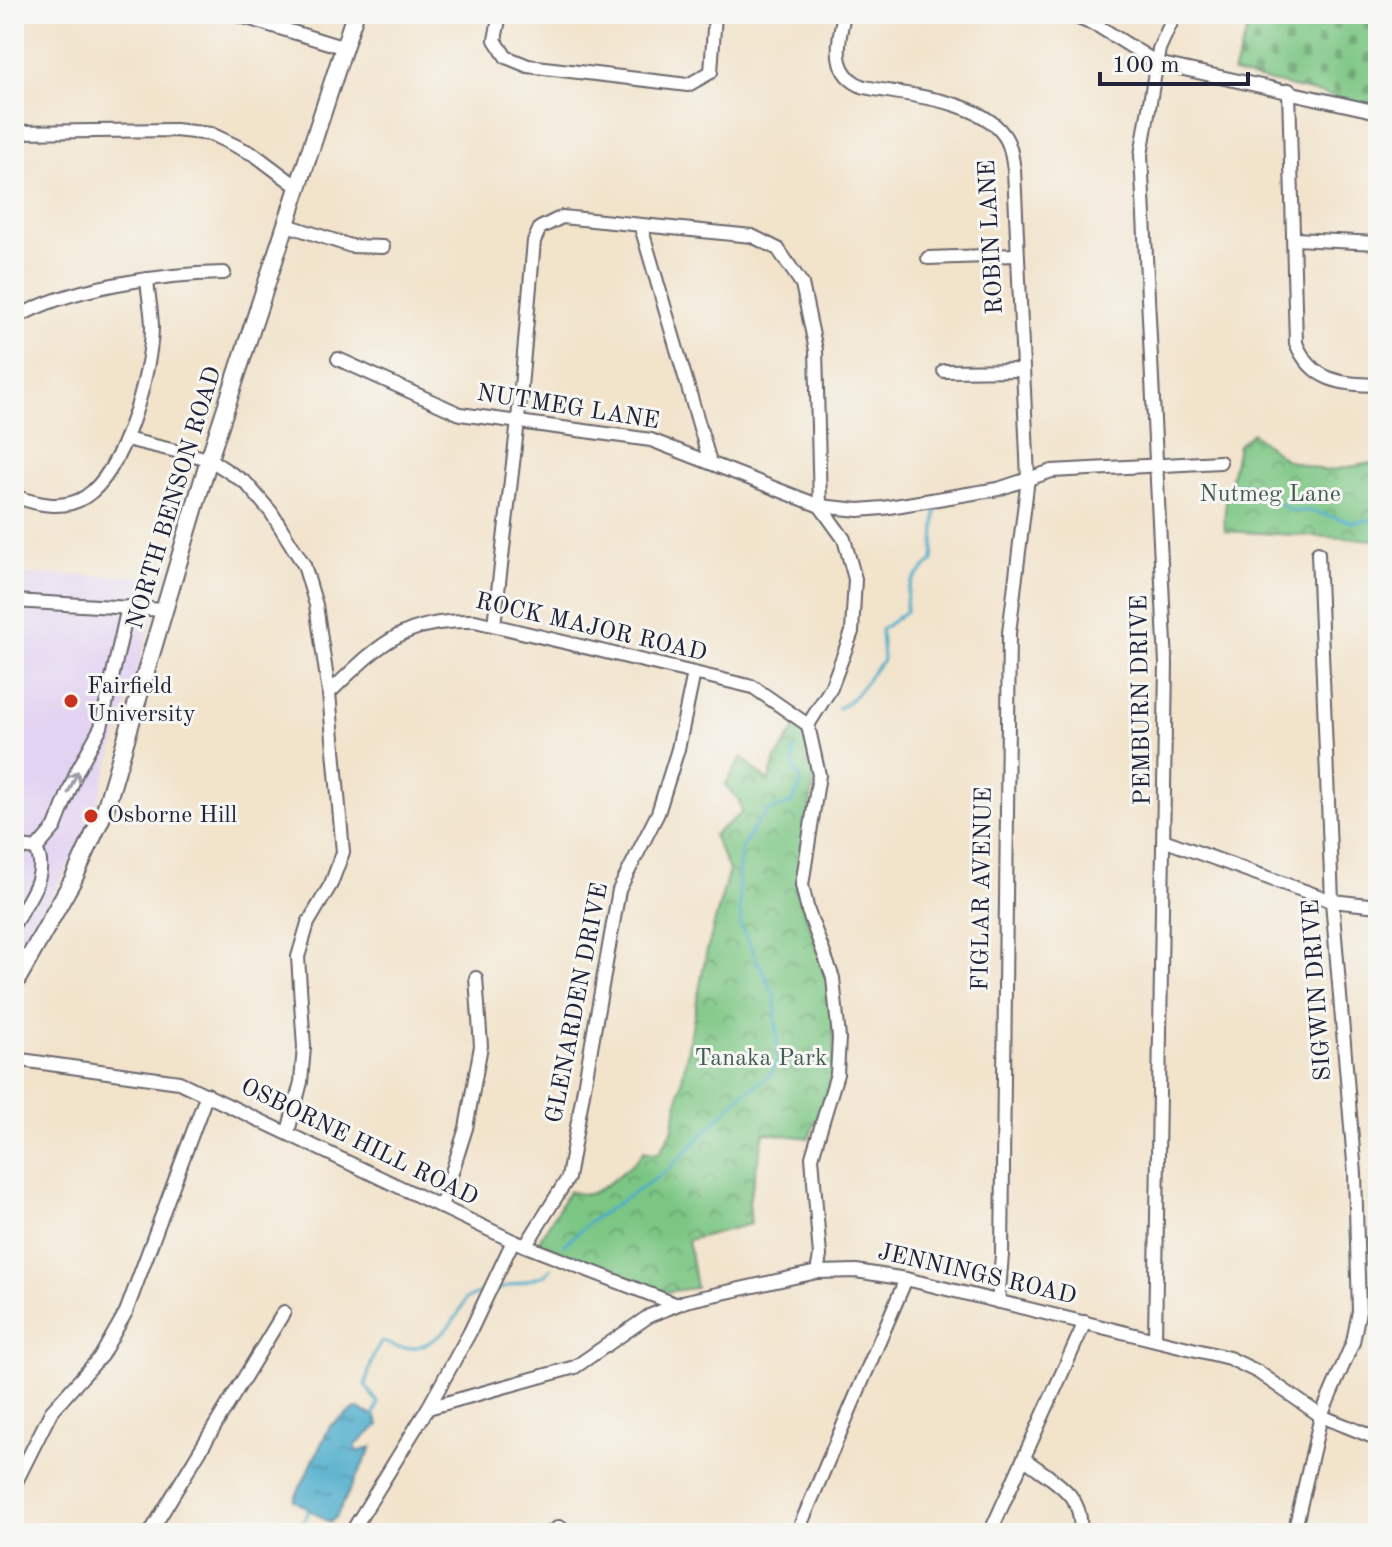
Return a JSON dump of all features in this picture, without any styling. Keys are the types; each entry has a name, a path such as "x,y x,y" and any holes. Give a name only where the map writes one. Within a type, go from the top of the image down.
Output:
{"main road":[{"name":"NORTH BENSON ROAD","path":"14,985 94,838 135,718 209,459 355,14"}],"street":[{"path":"234,14 345,48"},
{"path":"500,14 495,40 506,57 528,66 688,85 711,72 715,14"},
{"name":"ROBIN LANE","path":"844,14 838,56 845,73 858,85 972,110 1005,137 1014,170 1028,478"},
{"path":"1068,14 1098,26 1157,63 1378,112"},
{"name":"PEMBURN DRIVE","path":"1155,1339 1166,841 1166,664 1141,155 1157,63 1175,14"},
{"path":"1289,90 1296,343 1302,358 1327,380 1378,385"},
{"path":"14,132 175,130 211,134 255,155 299,188"},
{"path":"494,625 518,421 534,241 545,223 562,217 752,236 778,249 795,270 809,306 816,350 820,506 849,551 854,566 856,602 852,632 831,688 808,725 819,775 802,885 808,911 833,978 839,1038 837,1074 812,1157 820,1256 817,1272"},
{"path":"287,225 351,246 383,247"},
{"path":"641,227 710,462"},
{"path":"1294,239 1378,243"},
{"path":"928,258 1016,255"},
{"path":"14,319 38,305 167,274 224,273"},
{"path":"14,496 35,504 60,506 85,497 106,476 126,439 147,366 152,327 147,279"},
{"name":"NUTMEG LANE","path":"338,359 460,414 614,432 651,440 820,506 859,510 883,508 998,489 1052,471 1220,462"},
{"path":"944,371 1021,370"},
{"path":"126,439 209,459 226,468 259,497 304,565 316,605 329,693 343,852 331,884 308,923 298,957 304,1047 301,1082 288,1132"},
{"name":"FIGLAR AVENUE","path":"998,1302 1002,1255 1009,633 1028,478"},
{"name":"SIGWIN DRIVE","path":"1294,1533 1321,1416 1353,1342 1359,1311 1355,1174 1332,901 1318,553"},
{"path":"14,601 165,610"},
{"path":"36,849 55,827 77,771 101,727 128,607"},
{"name":"ROCK MAJOR ROAD","path":"329,693 381,643 404,630 440,621 494,625 753,687 808,725"},
{"name":"GLENARDEN DRIVE","path":"428,1408 490,1292 520,1243 568,1178 619,890 658,813 678,749 694,673"},
{"path":"1166,841 1332,901 1378,906"},
{"path":"14,846 36,849"},
{"path":"14,924 39,877 40,861 36,849"},
{"path":"441,1207 466,1128 481,1046 476,978"},
{"name":"OSBORNE HILL ROAD","path":"14,1059 167,1079 207,1094 520,1243 675,1304"},
{"path":"14,1486 51,1412 101,1356 126,1312 207,1094"},
{"name":"JENNINGS ROAD","path":"428,1408 575,1367 635,1324 675,1304 817,1272 856,1271 906,1279 1155,1339 1244,1364 1321,1416 1378,1439"},
{"path":"797,1533 906,1279"},
{"path":"150,1533 284,1312"},
{"path":"990,1533 1026,1460 1085,1322"},
{"path":"351,1533 428,1408"},
{"path":"1026,1460 1073,1497 1082,1510 1080,1533"},
{"path":"550,1533 561,1527 570,1533"}],"shaded area":[{"name":"Fairfield University","path":"14,574 165,577 91,824 14,964"}],"green space":[{"path":"1253,14 1378,14 1378,107 1233,73"},
{"name":"Nutmeg Lane","path":"1252,433 1286,460 1326,471 1378,462 1378,540 1225,531 1226,499 1238,445"},
{"name":"Tanaka Park","path":"800,720 808,729 815,772 796,890 831,982 833,1076 809,1138 764,1133 749,1201 751,1224 688,1240 696,1288 664,1292 538,1242 569,1191 588,1194 601,1188 627,1169 644,1151 658,1154 672,1131 706,954 729,870 713,835 742,813 739,800 725,785 742,757 768,782 776,759"}],"water":[{"path":"356,1408 375,1416 379,1425 355,1446 358,1452 372,1447 330,1523 294,1500 330,1426"}],"waterway":[{"path":"1229,485 1244,484 1292,511 1311,511 1352,522 1378,519"},
{"path":"838,708 852,699 883,660 881,630 906,611 912,583 933,561 936,511"},
{"path":"564,1245 591,1221 667,1171 740,1096 770,1075 778,1060 775,996 741,927 738,876 741,850 755,826 768,811 792,803 802,782 794,768 793,749"},
{"path":"496,1290 545,1275 551,1269"},
{"path":"373,1417 378,1403 365,1385 374,1354 382,1341 396,1347 421,1346 443,1332 466,1299 484,1292"},
{"path":"298,1533 309,1510"}],"place":[{"name":"Fairfield University","path":"71,701"},
{"name":"Osborne Hill","path":"91,816"}]}
